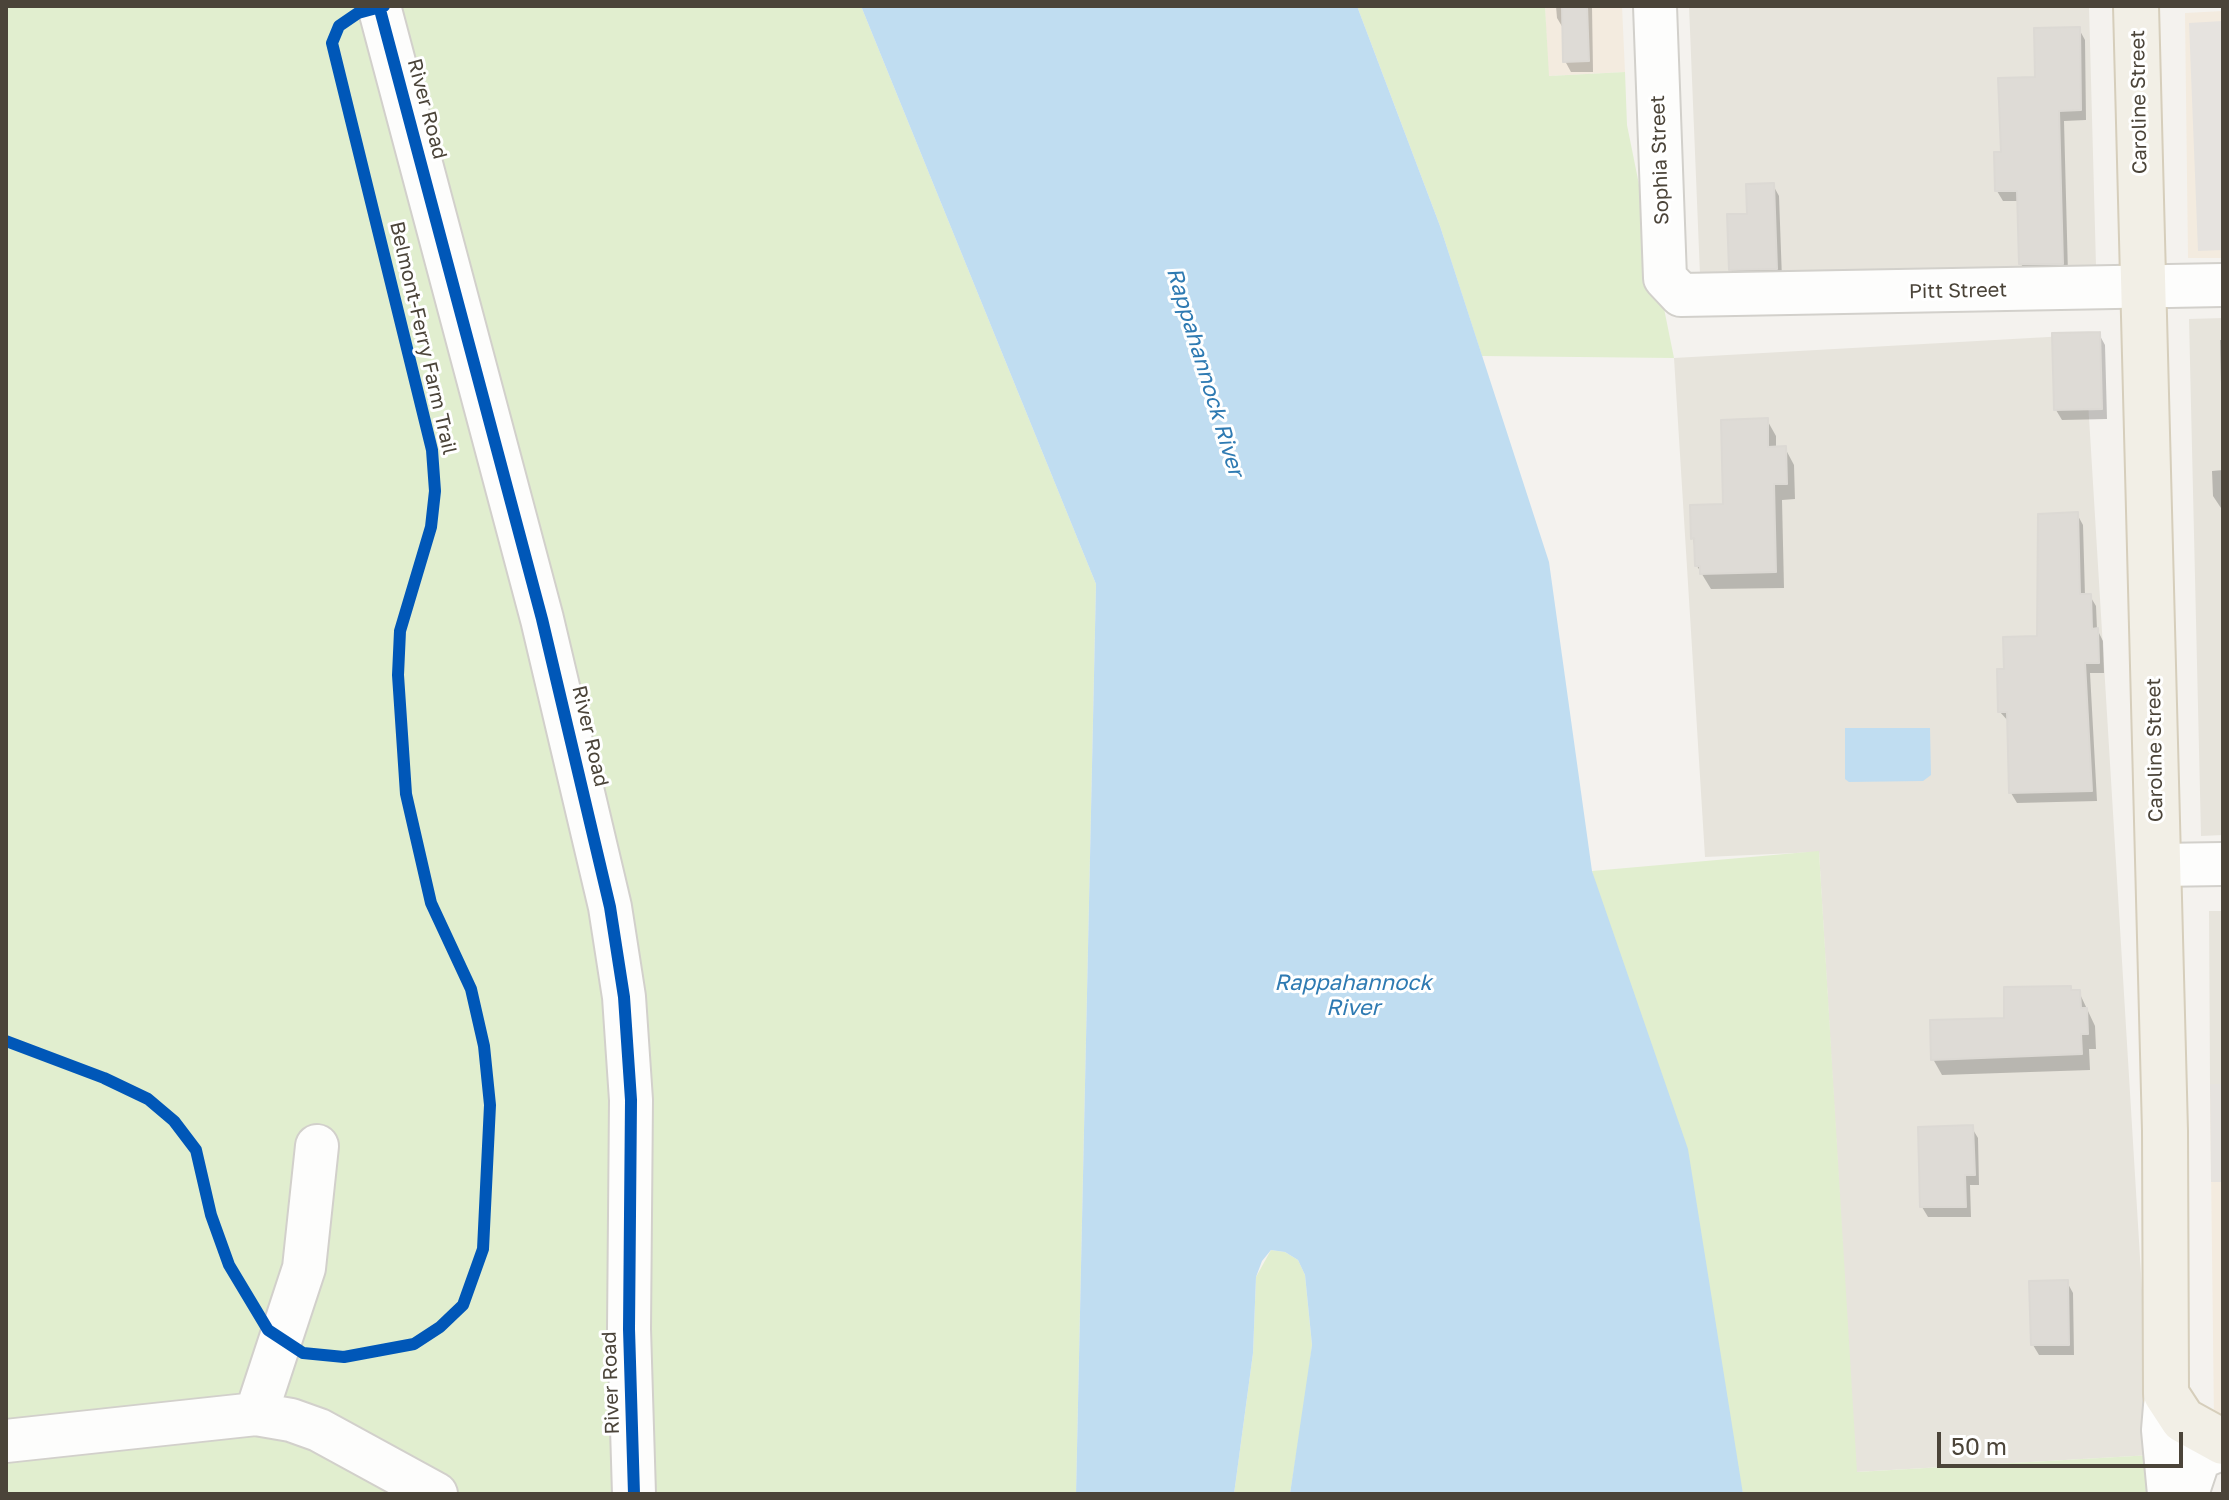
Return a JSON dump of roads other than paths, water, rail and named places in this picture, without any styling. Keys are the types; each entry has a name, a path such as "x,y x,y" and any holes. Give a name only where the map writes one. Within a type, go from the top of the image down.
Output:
{"main road":[{"name":"Caroline Street","path":"2136,6 2158,865 2166,1394"},
{"path":"2166,1394 2183,1420 2223,1445"}],"street":[{"name":"River Road","path":"379,6 542,619 610,907 624,997 631,1100 629,1329 634,1494"},
{"name":"Sophia Street","path":"1655,6 1665,278 1671,289 1693,297"},
{"name":"Pitt Street","path":"1693,297 2223,285"},
{"path":"2158,865 2223,864"},
{"path":"256,1414 304,1268 317,1146"},
{"name":"Caroline Street","path":"2166,1394 2163,1430 2169,1494"},
{"path":"6,1441 256,1414 291,1420 319,1430 436,1494"},
{"path":"2187,1494 2199,1458 2223,1445"}],"water":[{"name":"Rappahannock River","path":"861,6 1357,6 1440,226 1549,562 1592,871 1688,1149 1743,1494 1290,1494 1312,1345 1305,1275 1298,1260 1285,1252 1271,1250 1262,1261 1256,1277 1253,1353 1234,1494 1076,1494 1096,584"},
{"path":"1845,728 1930,728 1931,775 1923,781 1849,782 1845,779"}]}
